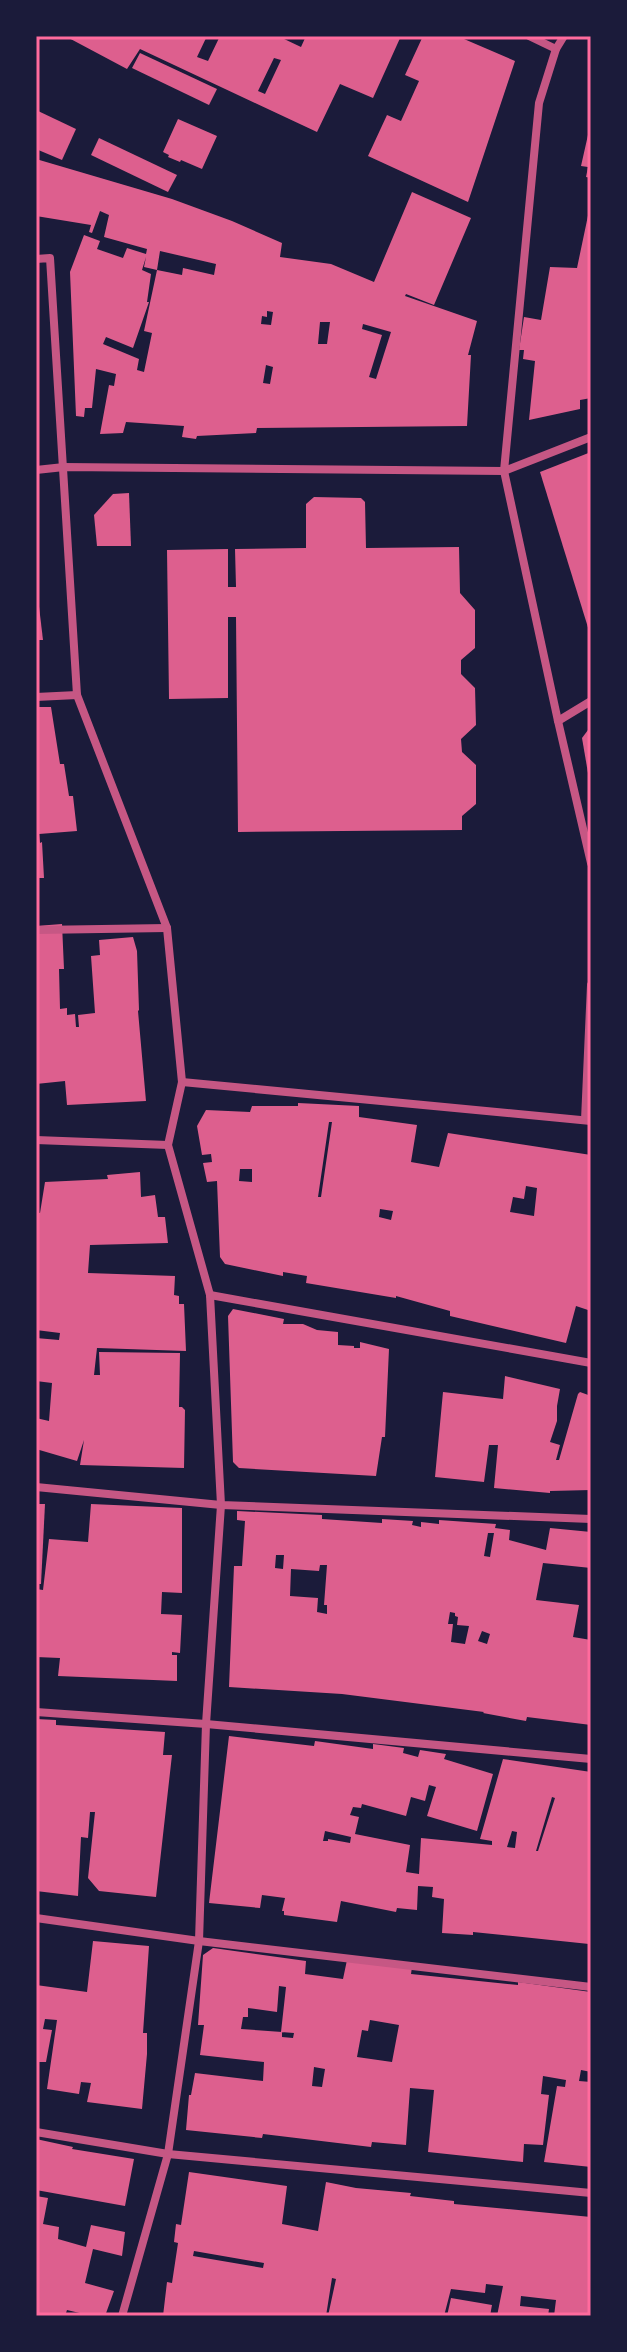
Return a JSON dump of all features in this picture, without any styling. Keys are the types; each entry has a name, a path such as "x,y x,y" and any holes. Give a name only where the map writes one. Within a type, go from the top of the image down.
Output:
{"street":[{"path":"529,36 556,49"},
{"path":"564,36 556,49 539,103 504,471 591,863"},
{"path":"36,259 50,258 77,695 167,928 182,1082 168,1145 210,1295 221,1505 206,1724 199,1941 168,2154 122,2316"},
{"path":"36,470 64,467 504,471 591,437"},
{"path":"36,697 77,695"},
{"path":"558,721 591,701"},
{"path":"36,930 167,928"},
{"path":"182,1082 588,1120 591,985"},
{"path":"36,1140 168,1145"},
{"path":"210,1295 591,1363"},
{"path":"36,1487 221,1505 591,1519"},
{"path":"36,1712 591,1759"},
{"path":"36,1918 199,1941 591,1987"},
{"path":"36,2132 168,2154 591,2193"}],"building":[{"path":"65,36 207,36 197,57 208,61 220,36 283,36 301,47 306,36 401,36 373,98 340,84 317,132 140,49 127,69","holes":["274,58 281,60 265,94 258,91"]},
{"path":"423,36 457,36 515,61 468,202 368,156 387,115 401,121 419,81 405,75"},
{"path":"140,53 217,89 209,105 132,68"},
{"path":"36,110 76,129 62,160 36,149"},
{"path":"178,119 217,136 202,169 168,157 163,152"},
{"path":"590,126 591,178 586,177 588,167 581,166"},
{"path":"99,138 177,175 168,192 91,155"},
{"path":"36,159 172,199 282,243 280,257 331,264 374,282 412,192 471,218 434,305 405,296 477,321 468,355 471,355 467,426 257,428 256,433 197,436 196,439 182,437 184,426 126,422 123,433 100,434 109,385 114,386 116,374 96,369 92,408 85,408 84,417 76,416 70,272 84,235 100,241 97,249 123,258 127,248 146,254 147,249 104,237 109,215 100,211 92,233 89,232 91,225 36,216","holes":["160,251 216,264 214,275 183,268 182,275 157,270","146,257 144,267 157,270 144,331 152,333 144,372 137,370 139,359 103,344 106,337 133,348 149,302 151,274 142,270","267,311 273,312 271,325 261,324 262,316 267,317","320,322 330,322 327,344 318,344","363,324 391,332 376,379 369,377 382,335 362,329","266,365 273,367 270,384 263,383"]},
{"path":"590,206 591,398 580,400 580,409 529,420 535,361 523,359 524,350 519,350 524,317 541,320 550,267 577,268"},
{"path":"591,452 591,634 590,634 540,472"},
{"path":"129,493 131,546 97,546 94,515 113,494"},
{"path":"314,497 361,498 365,502 366,548 459,547 460,593 475,610 475,648 461,660 461,674 475,688 476,725 461,739 462,752 476,765 476,804 462,816 462,830 238,832 236,617 228,617 228,698 169,699 167,550 228,549 228,587 236,587 235,549 306,548 306,504"},
{"path":"38,598 43,640 36,640"},
{"path":"36,707 51,707 60,764 64,764 69,796 73,796 77,831 39,834 44,878 36,878"},
{"path":"591,726 591,779 589,779 582,738"},
{"path":"62,924 64,969 59,969 60,1009 67,1008 67,1015 75,1014 76,1027 79,1027 78,1015 95,1013 91,956 100,955 99,940 133,937 137,951 138,1011 146,1101 67,1105 65,1081 36,1084 36,926"},
{"path":"298,1103 359,1106 359,1117 417,1125 411,1162 439,1167 448,1133 591,1155 591,1311 576,1306 566,1343 450,1316 450,1311 396,1296 306,1283 307,1276 283,1272 283,1276 225,1264 220,1257 217,1181 207,1182 203,1163 212,1162 211,1154 202,1155 197,1126 206,1110 250,1112 252,1106 298,1106","holes":["329,1122 332,1122 321,1197 318,1197","240,1169 252,1169 252,1182 239,1181","526,1186 537,1188 534,1216 510,1212 513,1197 524,1199","380,1209 393,1211 391,1220 379,1217"]},
{"path":"140,1172 141,1197 155,1195 158,1217 165,1217 168,1243 90,1245 88,1273 175,1276 174,1295 179,1296 179,1304 184,1304 186,1351 97,1348 94,1375 100,1375 99,1352 180,1353 179,1407 185,1410 184,1468 80,1465 84,1440 77,1461 36,1449 36,1418 49,1421 52,1383 36,1381 36,1338 59,1340 60,1333 36,1330 36,1212 40,1213 45,1182 108,1179 107,1175"},
{"path":"233,1309 284,1319 283,1324 303,1324 317,1330 338,1332 338,1345 360,1348 360,1342 389,1349 385,1437 382,1437 376,1476 239,1468 233,1462 228,1316"},
{"path":"505,1376 560,1389 557,1421 550,1442 560,1445 556,1460 559,1460 578,1394 591,1396 591,1490 550,1493 494,1488 498,1445 489,1445 484,1482 435,1477 443,1392 503,1399"},
{"path":"36,1504 45,1504 41,1584 36,1584"},
{"path":"91,1504 182,1508 182,1593 162,1592 161,1614 182,1615 180,1653 172,1652 172,1655 177,1655 177,1681 58,1676 60,1658 36,1657 36,1589 43,1590 49,1539 88,1542"},
{"path":"237,1511 322,1515 322,1519 382,1523 382,1519 413,1521 412,1525 421,1527 421,1522 439,1524 439,1520 496,1524 495,1528 510,1530 509,1540 546,1550 550,1528 591,1532 591,1568 543,1563 536,1600 579,1605 573,1637 591,1640 591,1725 527,1717 526,1721 484,1712 342,1694 229,1687 234,1566 242,1566 245,1521 237,1520","holes":["488,1533 494,1533 490,1557 484,1556","276,1555 284,1555 283,1569 275,1568","320,1565 327,1565 324,1605 327,1605 327,1614 317,1612 318,1598 290,1596 291,1569 319,1571","450,1612 458,1617 457,1625 469,1626 465,1644 451,1642 453,1624 448,1624","482,1631 490,1634 487,1644 478,1641"]},
{"path":"36,1719 56,1720 56,1725 165,1732 163,1755 172,1755 156,1897 99,1891 88,1878 95,1812 90,1812 88,1838 81,1837 78,1896 36,1891"},
{"path":"229,1736 314,1746 315,1741 373,1749 373,1744 404,1748 403,1753 418,1757 420,1750 446,1754 444,1759 493,1774 477,1831 427,1816 436,1787 429,1785 425,1801 411,1797 406,1816 362,1804 361,1808 353,1807 350,1815 359,1817 355,1834 410,1845 406,1872 419,1874 421,1838 492,1845 492,1841 480,1839 503,1759 591,1772 589,1944 473,1932 473,1935 442,1933 444,1899 432,1897 433,1887 418,1886 417,1910 397,1908 396,1912 341,1901 337,1922 284,1915 285,1898 262,1895 260,1908 209,1903","holes":["552,1797 555,1798 536,1851","325,1831 351,1837 350,1843 323,1841","512,1831 517,1832 515,1848 507,1847"]},
{"path":"93,1941 149,1946 143,2033 147,2033 147,2054 142,2109 87,2102 91,2083 81,2082 79,2094 47,2089 57,2020 45,2019 43,2029 52,2030 46,2062 36,2062 36,1985 87,1992"},
{"path":"213,1948 306,1961 305,1974 343,1979 347,1960 412,1967 411,1974 518,1985 518,1982 591,1992 591,2072 581,2070 579,2081 591,2082 591,2167 544,2162 557,2086 565,2087 566,2080 543,2076 541,2094 549,2095 543,2145 524,2144 523,2162 428,2152 434,2090 410,2088 406,2145 372,2142 371,2147 263,2134 262,2138 186,2130 189,2095 195,2073 263,2081 264,2062 200,2055 204,2025 198,2025 203,1955","holes":["279,1986 286,1987 281,2032 241,2029 243,2017 248,2017 248,2008 277,2012","370,2020 399,2025 392,2062 357,2057 362,2030 368,2031","282,2032 294,2033 293,2038 282,2037","314,2067 325,2069 322,2087 312,2086"]},
{"path":"36,2139 72,2149 134,2159 125,2206 36,2190"},
{"path":"189,2172 287,2186 282,2224 318,2231 326,2182 411,2193 410,2196 454,2201 454,2204 591,2217 591,2316 554,2316 556,2300 521,2296 520,2306 549,2309 548,2316 497,2316 503,2286 486,2284 485,2293 451,2289 444,2316 328,2316 336,2279 332,2278 326,2316 163,2316 167,2282 172,2283 178,2243 174,2242 176,2224 181,2225","holes":["194,2251 264,2263 263,2268 193,2256"]},
{"path":"36,2196 48,2198 43,2224 59,2227 58,2239 86,2247 91,2225 125,2232 122,2256 93,2249 85,2283 114,2291 105,2316 67,2310 65,2316 36,2316"},
{"path":"451,2298 492,2305 490,2316 447,2316"}]}
